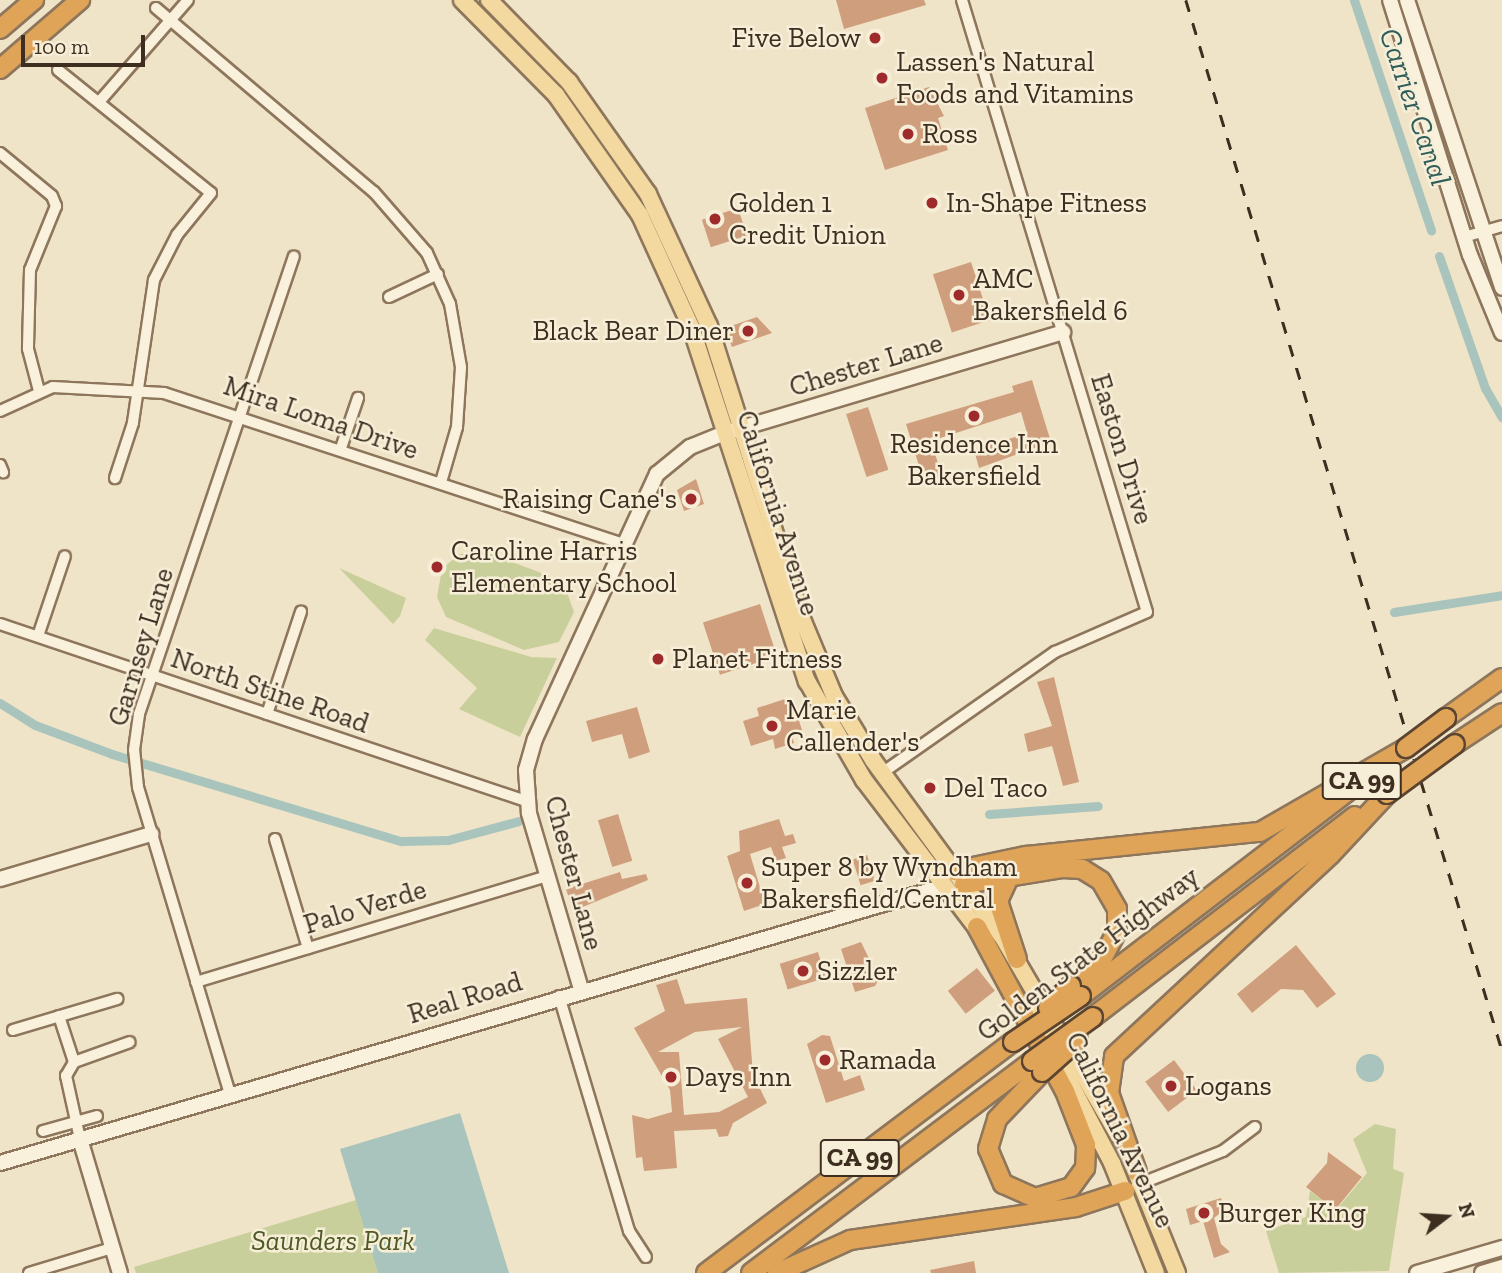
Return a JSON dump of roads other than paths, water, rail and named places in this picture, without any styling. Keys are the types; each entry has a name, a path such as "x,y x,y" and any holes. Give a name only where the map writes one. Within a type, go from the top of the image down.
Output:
{"highway":[{"path":"0,29 34,0"},
{"path":"0,69 80,0"},
{"name":"CA 99","path":"1317,806 1406,748 1502,678"},
{"name":"CA 99","path":"1328,845 1387,794 1454,744 1502,713"},
{"path":"955,880 1026,856 1242,836 1260,832 1317,806"},
{"name":"Golden State Highway","path":"706,1273 1013,1042 1317,806"},
{"path":"1140,1177 1109,1093 1114,1056 1328,845"},
{"name":"Golden State Highway","path":"751,1273 1037,1067 1136,985 1328,845"},
{"path":"955,880 1011,873 1082,869 1113,898 1118,919 1114,943 1076,991"},
{"path":"1011,873 998,901 1017,959"},
{"path":"977,928 1065,1091 1086,1146 1085,1168 1060,1193 1042,1199 1021,1195 993,1168 989,1138 1002,1112 1037,1067"},
{"path":"777,1273 850,1240 1076,1207 1125,1191"}],"main road":[{"name":"California Avenue","path":"462,0 556,95 635,207 682,305 773,589 800,665 823,713 864,780 955,880 977,928 1039,1024 1112,1163 1156,1273"},
{"name":"California Avenue","path":"489,0 587,104 659,215 699,300 812,648 842,711 955,880 1017,959 1140,1177 1177,1273"},
{"path":"635,207 659,215"},
{"path":"773,589 782,590 801,639 812,648"},
{"path":"800,665 810,668 831,705 842,711"},
{"path":"823,713 840,727 870,771 882,773"},
{"path":"1065,1091 1112,1163"}],"street":[{"path":"99,102 188,0"},
{"name":"Easton Drive","path":"882,773 1055,652 1147,612 962,0"},
{"path":"1390,0 1464,237 1502,333"},
{"path":"1407,0 1502,288"},
{"path":"156,8 390,206 438,274 457,329 462,378 457,427 441,482"},
{"path":"58,70 211,193 161,262 150,298 138,388 115,478"},
{"path":"0,153 52,196 56,206 29,279 29,349 39,391"},
{"path":"1464,237 1502,226"},
{"name":"Garnsey Lane","path":"230,1094 152,834 135,769 134,750 152,675 293,257"},
{"path":"389,297 438,274"},
{"name":"Chester Lane","path":"581,989 526,802 530,752 623,544 666,464 690,447 725,433 1063,332"},
{"name":"Mira Loma Drive","path":"0,411 39,391 68,386 138,388 240,414 623,544"},
{"path":"341,448 358,398"},
{"path":"38,636 65,556"},
{"path":"267,714 301,612"},
{"name":"North Stine Road","path":"0,624 526,802"},
{"path":"0,879 152,834"},
{"path":"275,839 308,948"},
{"name":"Palo Verde","path":"196,982 547,876"},
{"name":"Real Road","path":"0,1163 559,995 955,880"},
{"path":"559,995 629,1231 646,1257"},
{"path":"13,1030 117,999"},
{"path":"60,1016 74,1062"},
{"path":"120,1273 80,1139 66,1076 74,1062 130,1042"},
{"path":"43,1131 97,1116"},
{"path":"1125,1191 1140,1177 1223,1151 1255,1127"},
{"path":"29,1273 113,1248"},
{"path":"1417,1273 1502,1248"},
{"path":"1482,1273 1502,1267"}],"water":[{"path":"1370,1054 1380,1058 1384,1068 1380,1078 1370,1082 1360,1078 1356,1068 1360,1058"},
{"path":"460,1113 509,1273 378,1273 340,1149"}],"waterway":[{"name":"Carrier Canal","path":"1354,0 1431,230"},
{"name":"Carrier Canal","path":"1439,256 1485,388 1502,417"},
{"path":"1394,612 1502,595"},
{"path":"0,703 35,725 112,754 401,841 448,840 519,821"},
{"path":"989,814 1098,806"}],"railway":[{"path":"1186,0 1502,1050"}],"place":[{"name":"Five Below","path":"875,38"},
{"name":"Lassen's Natural Foods and Vitamins","path":"882,78"},
{"name":"Ross","path":"908,134"},
{"name":"In-Shape Fitness","path":"932,203"},
{"name":"Golden 1 Credit Union","path":"715,219"},
{"name":"AMC Bakersfield 6","path":"959,295"},
{"name":"Black Bear Diner","path":"748,331"},
{"name":"Residence Inn Bakersfield","path":"974,416"},
{"name":"Raising Cane's","path":"691,499"},
{"name":"Caroline Harris Elementary School","path":"437,567"},
{"name":"Planet Fitness","path":"658,659"},
{"name":"Marie Callender's","path":"772,726"},
{"name":"Del Taco","path":"930,788"},
{"name":"Super 8 by Wyndham Bakersfield/Central","path":"747,883"},
{"name":"Sizzler","path":"803,971"},
{"name":"Ramada","path":"825,1060"},
{"name":"Days Inn","path":"671,1077"},
{"name":"Logans","path":"1171,1086"},
{"name":"Burger King","path":"1204,1213"}],"park label":[{"name":"Saunders Park","path":"333,1241"}]}
